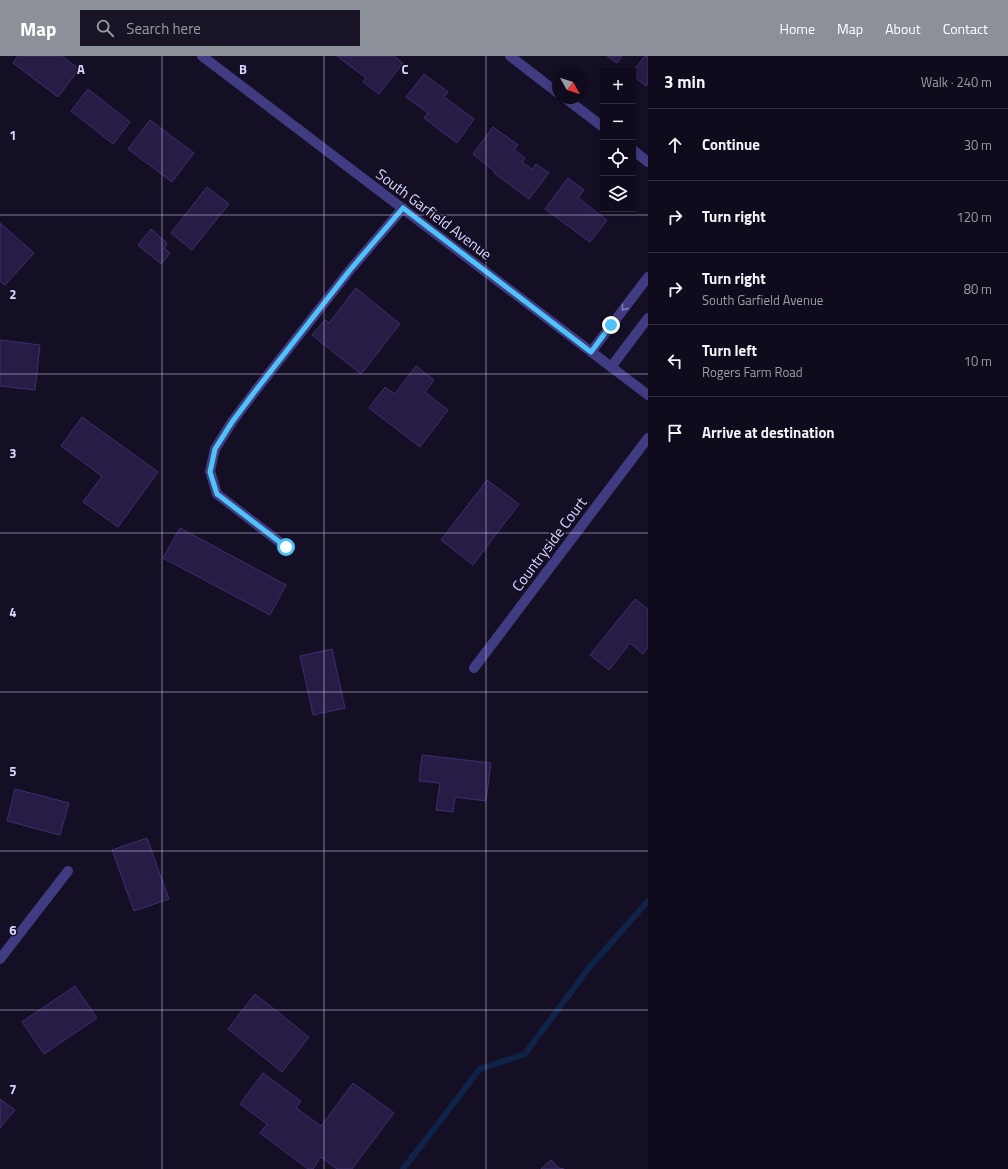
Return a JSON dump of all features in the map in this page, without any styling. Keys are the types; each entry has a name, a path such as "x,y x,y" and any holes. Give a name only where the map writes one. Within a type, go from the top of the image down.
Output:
{"street":[{"name":"South Garfield Avenue","path":"202,56 648,395"},
{"path":"510,56 552,88"},
{"path":"573,104 600,125"},
{"path":"636,152 648,162"},
{"path":"286,547 217,494 210,472 215,449 232,422 260,384 350,270 403,208"},
{"path":"591,352 648,277"},
{"path":"611,367 648,318"},
{"name":"Countryside Court","path":"474,668 648,438"},
{"path":"0,959 68,871"}],"building":[{"path":"18,56 62,56 79,69 58,97 13,63"},
{"path":"337,56 394,56 403,63 379,94 363,82 366,78"},
{"path":"607,56 622,56 617,63"},
{"path":"645,56 648,56 648,84 646,86 636,78 635,68"},
{"path":"424,74 448,92 444,97 474,119 457,143 424,118 428,113 406,97"},
{"path":"88,89 130,122 113,144 71,111"},
{"path":"150,120 194,153 172,182 128,149"},
{"path":"493,127 518,145 514,150 525,158 522,162 532,169 536,164 549,173 529,199 494,173 495,172 473,154"},
{"path":"568,178 584,190 578,198 607,220 590,242 545,209"},
{"path":"207,187 229,204 192,250 171,233"},
{"path":"0,223 34,253 5,285 0,281"},
{"path":"151,229 167,243 164,248 170,253 161,264 138,245"},
{"path":"356,288 400,324 361,374 312,335 325,320 329,323"},
{"path":"0,340 40,345 35,390 0,386"},
{"path":"416,366 434,380 425,392 448,410 420,447 369,408 385,387 395,394"},
{"path":"82,417 158,472 118,527 83,502 102,476 61,446"},
{"path":"487,480 519,504 473,565 441,540"},
{"path":"180,528 286,585 270,615 163,558"},
{"path":"635,599 648,609 648,648 643,654 630,643 609,670 590,655"},
{"path":"332,649 345,708 313,715 300,656"},
{"path":"422,755 491,763 486,801 455,797 453,812 436,810 440,783 419,781"},
{"path":"15,789 69,803 60,835 7,821"},
{"path":"147,838 169,899 134,911 112,850"},
{"path":"75,986 97,1018 44,1054 22,1022"},
{"path":"255,994 309,1037 282,1072 228,1029"},
{"path":"263,1073 301,1101 296,1108 321,1126 353,1083 394,1113 352,1169 337,1169 321,1157 313,1169 308,1169 260,1133 267,1124 240,1104"},
{"path":"0,1099 15,1110 0,1128"},
{"path":"551,1160 559,1168 564,1169 541,1169"}],"waterway":[{"path":"403,1169 480,1069 525,1054 588,969 648,901"}],"route":[{"path":"286,547 217,494 210,472 215,449 232,422 256,390 350,270 403,208 591,352 611,325"}]}
